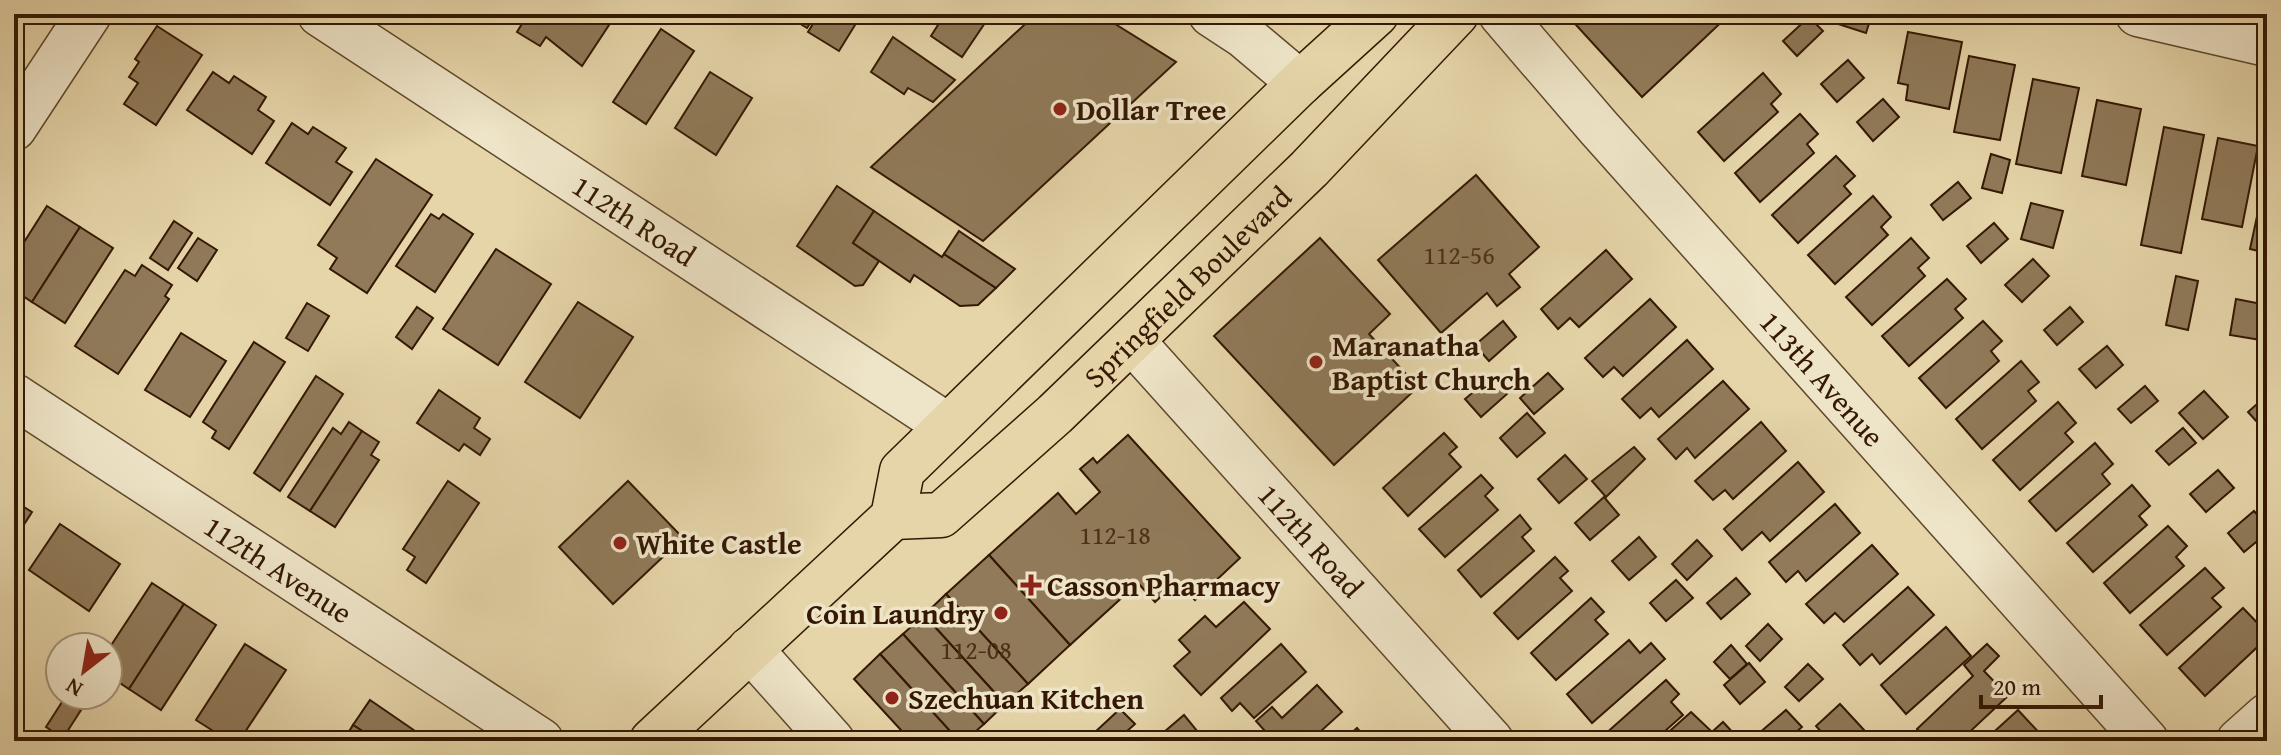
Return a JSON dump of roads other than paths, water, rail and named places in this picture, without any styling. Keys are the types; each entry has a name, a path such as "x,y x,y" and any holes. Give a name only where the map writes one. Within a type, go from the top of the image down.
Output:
{"main road":[{"path":"652,741 893,517 902,471 1300,83 1376,14"},
{"name":"Springfield Boulevard","path":"893,517 941,515 1132,341 1309,169 1456,14"}],"street":[{"path":"14,128 89,14"},
{"name":"112th Road","path":"320,14 948,426"},
{"path":"1211,14 1243,35 1300,83"},
{"name":"113th Avenue","path":"1501,14 1598,127 2146,741"},
{"path":"2138,14 2248,31"},
{"name":"112th Road","path":"1132,341 1491,741"},
{"name":"112th Avenue","path":"14,396 541,741"},
{"path":"750,649 832,741"},
{"path":"2239,741 2267,716"}],"place":[{"name":"Dollar Tree","path":"1060,109"},
{"name":"Maranatha Baptist Church","path":"1316,362"},
{"name":"White Castle","path":"620,543"},
{"name":"Casson Pharmacy","path":"1031,585"},
{"name":"Coin Laundry","path":"1001,613"},
{"name":"Szechuan Kitchen","path":"892,698"}]}
